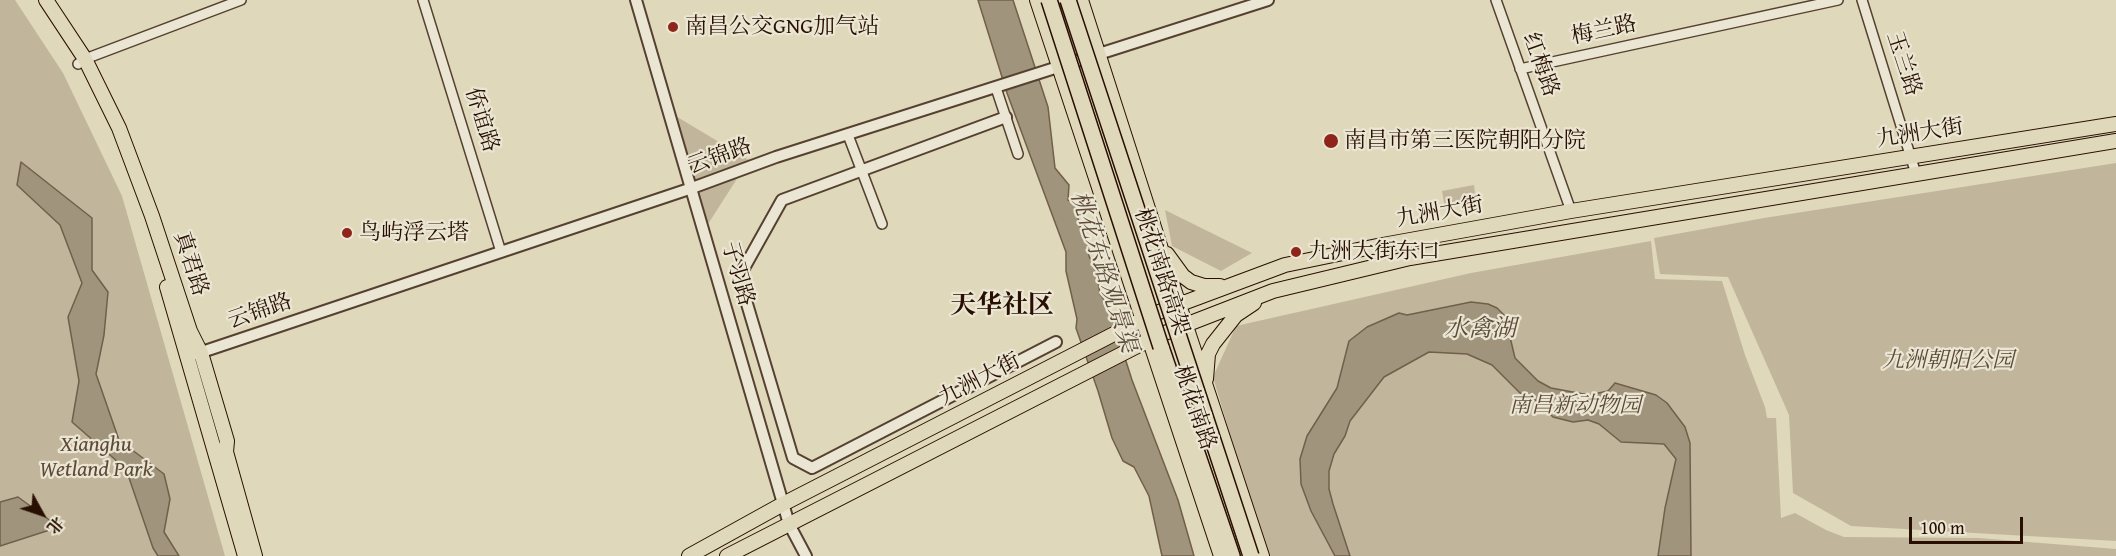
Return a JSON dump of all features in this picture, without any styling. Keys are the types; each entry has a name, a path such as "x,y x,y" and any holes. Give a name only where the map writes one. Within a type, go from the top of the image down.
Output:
{"highway":[{"name":"桃花南路高架","path":"1049,0 1232,556"},
{"name":"桃花南路高架","path":"1068,0 1251,556"}],"main road":[{"name":"真君路","path":"36,0 81,61 146,217 244,556"},
{"name":"真君路","path":"46,0 119,128 152,216 190,331 201,352 227,441 226,452 255,556"},
{"name":"桃花南路","path":"1037,0 1053,69 1132,289 1221,556"},
{"name":"桃花南路","path":"1081,0 1262,556"},
{"name":"九洲大街","path":"689,556 783,504 1142,320 1285,265 1444,233 1571,211 2116,124"},
{"name":"九洲大街","path":"727,556 1149,340 1273,291 1410,258 2116,141"},
{"path":"1157,237 1183,276 1191,282 1204,286 1219,286 1285,265"},
{"path":"1120,331 1128,321 1132,289"},
{"path":"1206,387 1208,354 1220,333 1236,315 1273,291"}],"street":[{"path":"81,61 241,0"},
{"name":"侨谊路","path":"423,0 501,252"},
{"name":"子羽路","path":"636,0 789,524 806,556"},
{"name":"云锦路","path":"187,357 692,188 776,157 1268,0"},
{"name":"红梅路","path":"1496,0 1571,211"},
{"name":"梅兰路","path":"1520,69 1838,0"},
{"name":"玉兰路","path":"1862,0 1916,174"},
{"path":"998,87 1018,154"},
{"path":"1006,117 782,200 739,277 793,458 812,468 1056,342"},
{"path":"848,135 882,224"},
{"path":"767,513 777,483"}],"green space":[{"name":"Xianghu Wetland Park","path":"0,0 15,0 63,73 122,196 225,556 0,556"},
{"path":"664,109 749,160 701,235"},
{"name":"九洲朝阳公园","path":"2116,163 2116,541 1851,526 1793,493 1789,415 1728,277 1660,274 1654,238 1764,218"},
{"path":"1474,185 1476,202 1445,208 1442,191"},
{"path":"1165,210 1252,253 1221,271 1172,246"},
{"name":"南昌新动物园","path":"1651,241 1655,279 1722,281 1767,418 1776,418 1781,518 1795,513 1844,537 1978,538 2116,549 2116,556 1270,556 1246,488 1213,377 1236,326 1471,273"}],"water":[{"path":"978,0 1013,0 1048,107 1055,168 1069,185 1068,200 1077,208 1079,224 1087,240 1089,256 1097,274 1100,294 1108,305 1132,380 1178,500 1194,556 1162,556 1149,496 1134,467 1123,461 1112,438 1076,328 1077,319 1066,271 1066,252 1007,93"},
{"path":"21,162 92,218 92,270 108,292 104,335 96,374 119,440 164,474 170,499 164,532 179,556 158,556 153,548 126,469 72,422 79,381 68,317 82,283 60,225 17,185"},
{"name":"水禽湖","path":"1471,302 1488,304 1497,308 1505,316 1515,358 1538,381 1551,388 1589,395 1608,391 1615,383 1656,395 1667,403 1685,427 1690,443 1691,556 1658,556 1665,508 1676,459 1664,444 1621,442 1599,424 1588,420 1573,422 1553,417 1533,398 1520,393 1492,365 1467,354 1429,352 1384,377 1350,421 1345,436 1334,454 1329,471 1329,489 1350,556 1335,556 1311,511 1301,484 1300,459 1307,436 1337,388 1349,341 1367,327 1399,313 1407,315"},
{"path":"18,497 59,527 0,546 0,502"}],"place":[{"name":"南昌公交GNG加气站","path":"673,27"},
{"name":"南昌市第三医院朝阳分院","path":"1331,141"},
{"name":"鸟屿浮云塔","path":"347,233"},
{"name":"九洲大街东口","path":"1296,252"}],"district":[{"name":"天华社区","path":"1002,306"}],"water label":[{"name":"桃花东路观景渠","path":"1103,272"}]}
